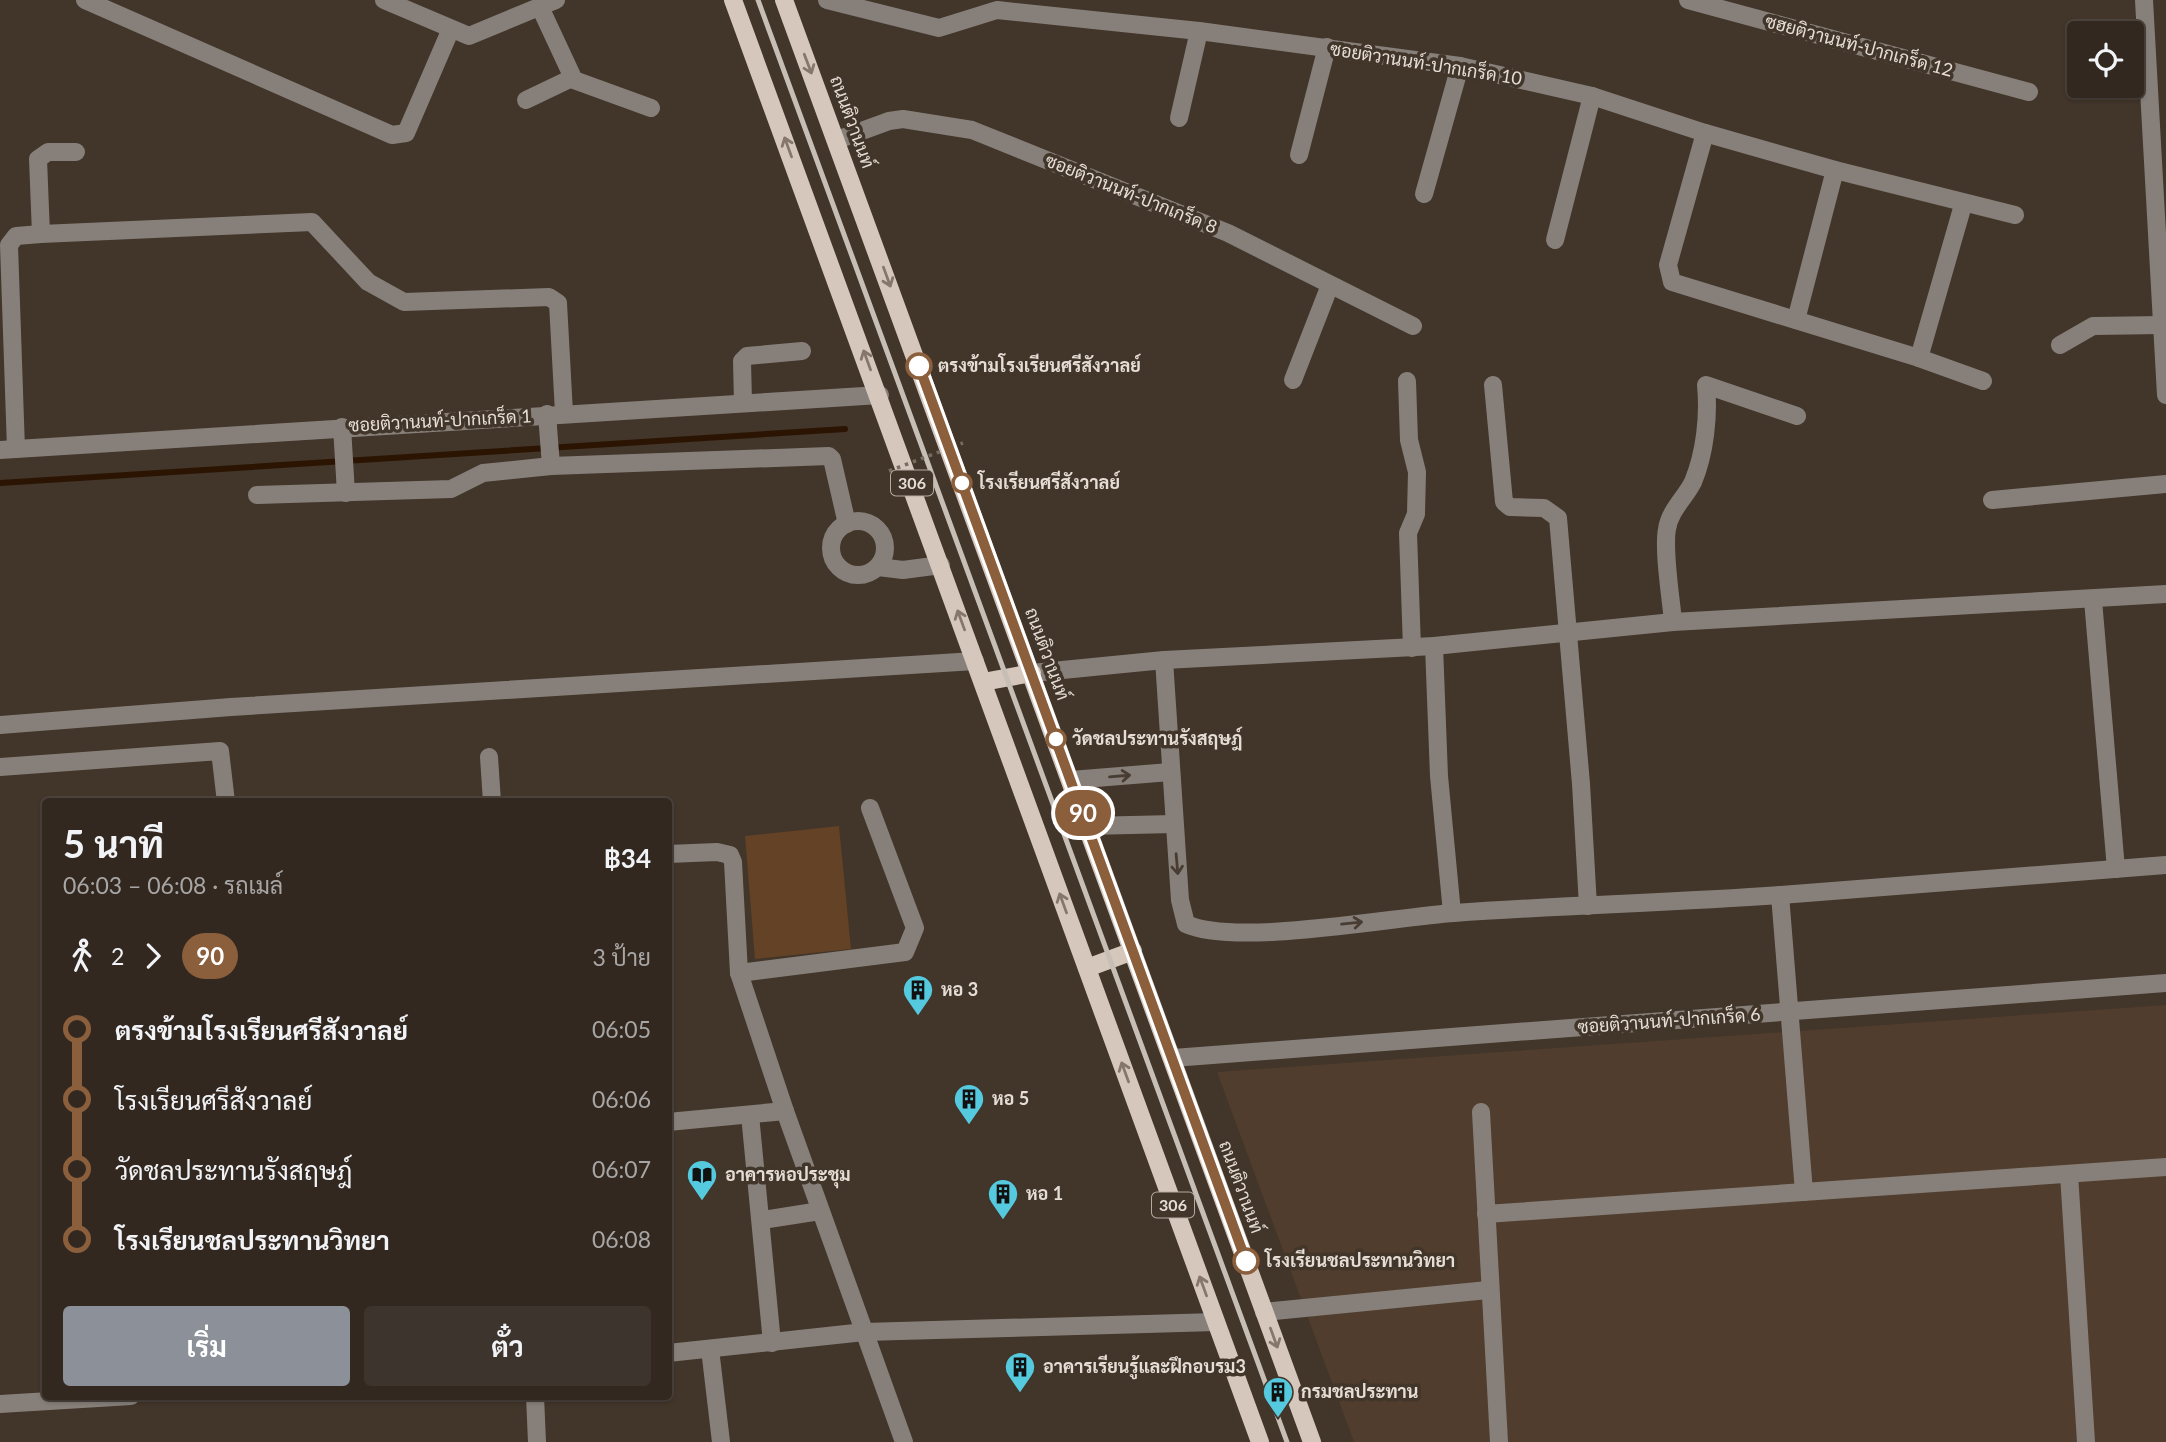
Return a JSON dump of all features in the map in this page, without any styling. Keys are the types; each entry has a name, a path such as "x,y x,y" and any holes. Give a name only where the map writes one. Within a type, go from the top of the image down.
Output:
{"main road":[{"name":"306","path":"733,0 880,395 1260,1442"},
{"name":"ถนนติวานนท์","path":"784,0 1312,1442"},
{"path":"982,682 1032,673"},
{"path":"1087,968 1133,951"}],"street":[{"path":"85,0 392,135 406,133 450,31"},
{"path":"384,0 450,31 469,36 548,4 572,78"},
{"name":"ซอยติวานนท์-ปากเกร็ด 10","path":"827,0 939,28 998,10 1199,31 1460,66 1592,96 1705,133 1835,170 1963,205 2015,215"},
{"name":"ซฮยติวานนท์-ปากเกร็ด 12","path":"1688,0 2029,92"},
{"path":"2144,0 2166,396"},
{"path":"1179,118 1199,31"},
{"path":"1299,155 1327,47"},
{"path":"1424,194 1460,66"},
{"path":"526,100 572,78 651,108"},
{"path":"1555,240 1592,96"},
{"name":"ซอยติวานนท์-ปากเกร็ด 8","path":"837,141 889,121 903,119 972,130 1228,233 1413,326"},
{"path":"1705,133 1668,265 1670,278 1678,286 1920,358 1983,382"},
{"path":"41,234 38,159 48,152 76,152"},
{"path":"1797,320 1835,170"},
{"path":"1920,358 1963,205"},
{"path":"8,450 9,245 16,236 312,222 368,282 404,302 554,298 558,303 551,466"},
{"path":"1293,380 1330,285"},
{"path":"2060,345 2093,326 2162,326"},
{"path":"743,402 743,361 747,356 802,351"},
{"path":"1407,382 1409,440 1417,472 1416,514 1408,533 1412,648"},
{"path":"1673,622 1666,530 1698,466 1708,409 1706,385 1797,416"},
{"path":"1493,386 1504,502 1510,507 1544,508 1558,518 1581,784 1588,906"},
{"name":"ซอยติวานนท์-ปากเกร็ด 1","path":"8,450 342,426 880,395"},
{"path":"342,426 346,493"},
{"path":"257,495 451,489 483,473 551,466 829,456 832,459 847,524"},
{"path":"1992,500 2166,484"},
{"path":"869,523 877,527 885,538 884,558 878,567 870,571 850,573 833,560 832,540 837,529 847,524 869,523"},
{"path":"878,567 903,570 941,565"},
{"path":"1032,673 1164,660 1412,648 1673,622 2166,594"},
{"path":"2093,600 2116,869"},
{"path":"1434,646 1440,790 1452,913"},
{"path":"1164,660 1174,824 1184,919 1197,929 1225,932 1289,929 1452,913 1780,895 2166,865"},
{"path":"0,725 231,707 975,661"},
{"path":"0,767 220,751 226,798"},
{"path":"489,757 492,798"},
{"path":"1071,780 1170,772"},
{"path":"740,973 905,952 915,928 870,808"},
{"path":"1088,826 1174,824"},
{"path":"672,854 717,852 730,855 740,973 785,1111 904,1442"},
{"path":"1780,895 1804,1192"},
{"name":"ซอยติวานนท์-ปากเกร็ด 6","path":"1173,1058 2166,983"},
{"path":"672,1122 785,1111"},
{"path":"1481,1112 1499,1442"},
{"path":"750,1115 772,1343"},
{"path":"1486,1214 2166,1167"},
{"path":"2069,1174 2086,1442"},
{"path":"762,1220 820,1211"},
{"path":"1264,1312 1489,1290"},
{"path":"672,1353 864,1332 1216,1322"},
{"path":"710,1349 721,1442"},
{"path":"0,1404 66,1400"},
{"path":"535,1400 537,1442"}],"path":[{"path":"889,471 963,443"}],"shaded area":[{"path":"839,826 851,949 755,959 745,836"},
{"name":"โรงเรียนชลประทานวิทยา","path":"2166,1005 2166,1442 1354,1442 1217,1072"}],"waterway":[{"path":"0,483 845,429"}],"railway":[{"path":"758,0 1287,1442"}],"bus line":[{"name":"90","path":"919,366 1246,1261"}],"place":[{"name":"ตรงข้ามโรงเรียนศรีสังวาลย์","path":"919,366"},
{"name":"โรงเรียนศรีสังวาลย์","path":"962,483"},
{"name":"วัดชลประทานรังสฤษฎ์","path":"1056,739"},
{"name":"หอ 3","path":"918,1017"},
{"name":"หอ 5","path":"969,1126"},
{"name":"อาคารหอประชุม","path":"702,1202"},
{"name":"หอ 1","path":"1003,1221"},
{"name":"โรงเรียนชลประทานวิทยา","path":"1246,1261"},
{"name":"อาคารเรียนรู้และฝึกอบรม3","path":"1020,1394"},
{"name":"กรมชลประทาน","path":"1278,1419"}]}
